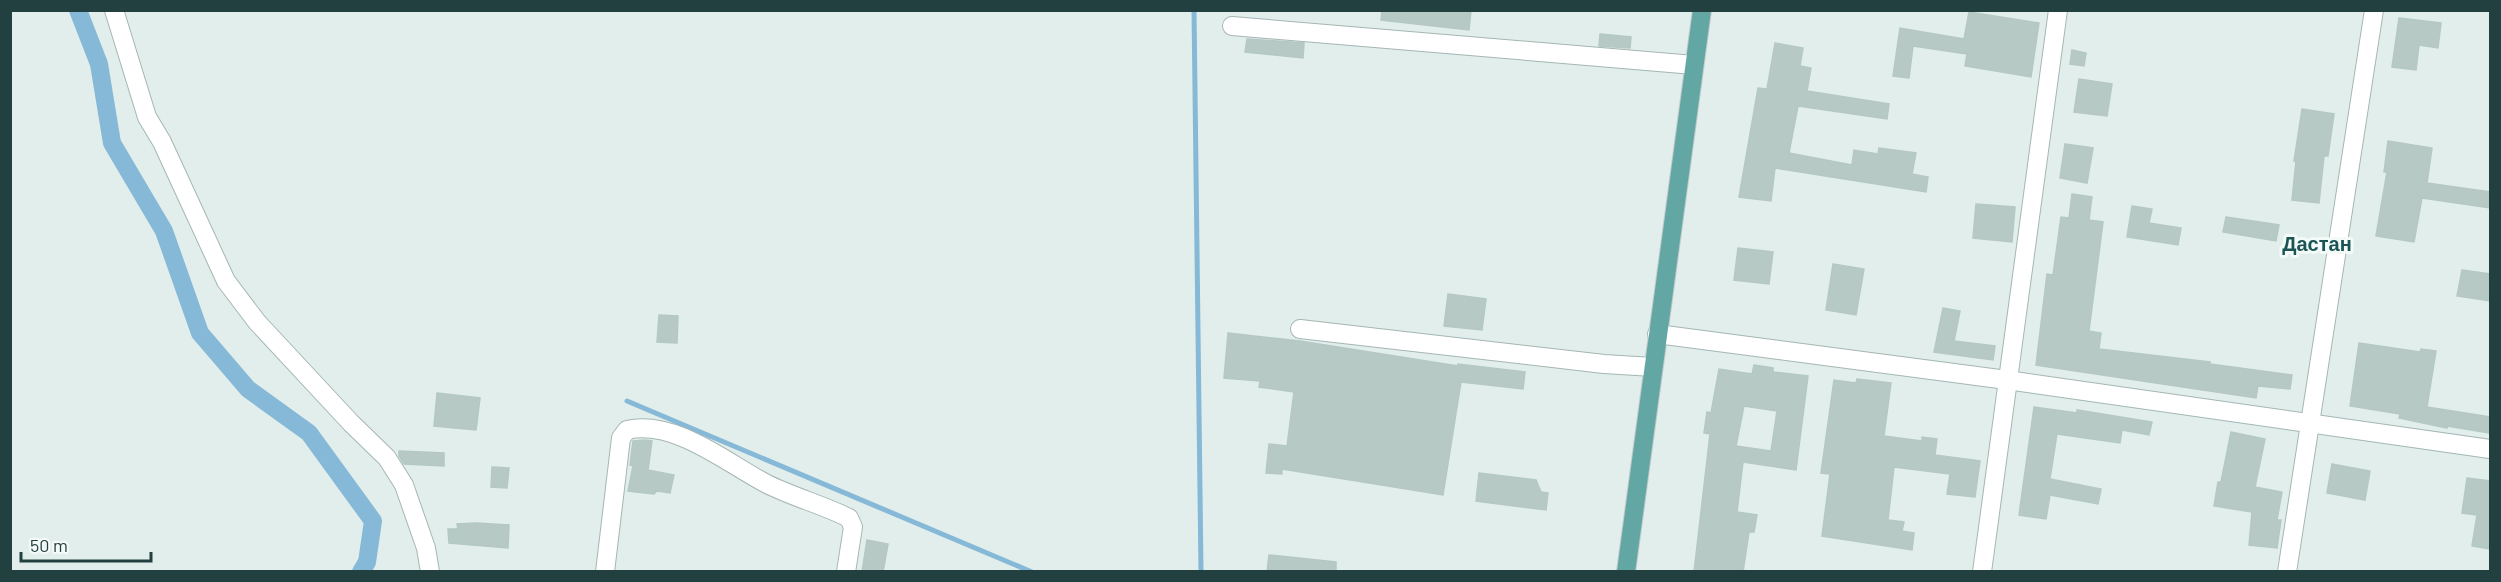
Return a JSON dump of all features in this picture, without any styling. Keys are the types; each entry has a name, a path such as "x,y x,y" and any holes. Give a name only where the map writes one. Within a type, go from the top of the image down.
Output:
{"main road":[{"path":"1626,572 1702,10"}],"street":[{"path":"114,10 147,117 162,142 226,281 257,322 351,423 387,458 404,485 426,548 430,572"},
{"path":"1982,572 2058,10"},
{"path":"2287,572 2374,10"},
{"path":"1232,26 1694,65"},
{"path":"1300,329 1604,364 1653,367"},
{"path":"1657,333 2490,449"},
{"path":"605,572 621,438 627,429 634,428 659,430 696,444 768,485 849,518 853,527 846,572"}],"building":[{"path":"1382,10 1471,10 1469,30 1381,20"},
{"path":"1969,12 2039,23 2031,77 1965,66 1967,54 1913,46 1909,78 1893,76 1900,28 1964,39"},
{"path":"2399,18 2441,23 2438,48 2419,45 2416,70 2392,67"},
{"path":"1600,34 1631,37 1630,48 1599,46"},
{"path":"1247,39 1304,43 1303,58 1245,52"},
{"path":"1775,43 1803,48 1800,66 1811,68 1807,91 1889,104 1887,119 1798,106 1789,153 1852,165 1854,150 1878,154 1879,148 1916,153 1912,174 1928,177 1926,192 1775,168 1771,201 1739,197 1758,88 1767,89"},
{"path":"2072,50 2086,53 2084,66 2070,64"},
{"path":"2079,79 2112,84 2107,116 2074,112"},
{"path":"2302,109 2334,114 2328,156 2324,156 2319,203 2292,200 2296,161 2294,161"},
{"path":"2388,141 2432,148 2427,183 2490,192 2490,208 2422,198 2414,242 2376,236 2387,172 2384,172"},
{"path":"2065,144 2093,148 2087,183 2060,178"},
{"path":"2072,194 2092,197 2089,220 2103,222 2089,331 2101,333 2099,349 2210,362 2210,364 2292,375 2290,389 2258,386 2256,398 2036,365 2047,274 2053,275 2061,217 2069,218"},
{"path":"1976,204 2015,207 2012,242 1973,238"},
{"path":"2132,206 2152,209 2149,223 2181,228 2178,245 2127,237"},
{"path":"2226,217 2279,225 2276,241 2223,232"},
{"path":"1738,248 1773,252 1769,284 1734,280"},
{"path":"1833,264 1864,269 1856,315 1826,310"},
{"path":"2462,270 2490,274 2490,301 2457,296"},
{"path":"1448,294 1486,299 1482,330 1444,326"},
{"path":"1943,308 1960,311 1954,341 1995,346 1993,360 1934,352"},
{"path":"659,315 678,316 677,343 657,342"},
{"path":"1228,333 1300,341 1458,366 1458,364 1525,372 1523,389 1461,382 1443,495 1282,469 1282,474 1266,473 1269,444 1287,446 1294,392 1259,387 1260,381 1224,378"},
{"path":"2359,343 2420,352 2421,349 2436,351 2427,407 2490,417 2490,433 2447,426 2447,428 2399,418 2400,414 2350,406"},
{"path":"1754,365 1773,368 1773,372 1808,376 1796,470 1743,462 1737,512 1757,515 1754,532 1749,532 1743,572 1694,572 1710,434 1704,433 1707,412 1711,413 1719,369 1752,374","holes":["1744,406 1777,411 1771,451 1736,446"]},
{"path":"1857,379 1891,383 1884,436 1922,441 1922,437 1937,439 1935,455 1980,461 1975,497 1947,494 1950,474 1894,467 1888,520 1904,522 1902,531 1914,533 1912,550 1822,536 1830,474 1821,473 1834,380 1856,383"},
{"path":"437,393 480,398 476,430 434,426"},
{"path":"2034,407 2077,413 2077,410 2152,422 2149,435 2122,430 2120,443 2057,434 2050,479 2101,489 2098,504 2050,495 2046,519 2019,515"},
{"path":"2231,432 2265,439 2255,487 2282,492 2277,520 2281,520 2277,548 2249,545 2252,512 2214,506"},
{"path":"633,441 652,441 648,470 674,475 670,493 628,491 633,466 630,465"},
{"path":"399,451 444,453 444,466 404,464"},
{"path":"2332,464 2370,471 2365,500 2327,493"},
{"path":"492,467 509,468 507,488 491,487"},
{"path":"1479,473 1536,480 1541,492 1548,493 1546,510 1476,501"},
{"path":"2467,478 2490,481 2490,549 2472,546 2477,515 2462,513"},
{"path":"457,524 509,525 508,548 449,543 448,529 458,529"},
{"path":"867,540 888,544 883,572 862,572"},
{"path":"1269,555 1336,562 1336,572 1267,572"}],"waterway":[{"path":"78,10 99,64 112,143 164,231 200,333 248,389 309,433 373,521 367,562 361,572"},
{"path":"1194,10 1201,572"},
{"path":"627,401 1032,572"}],"district":[{"name":"Дастан","path":"2317,244"}]}
